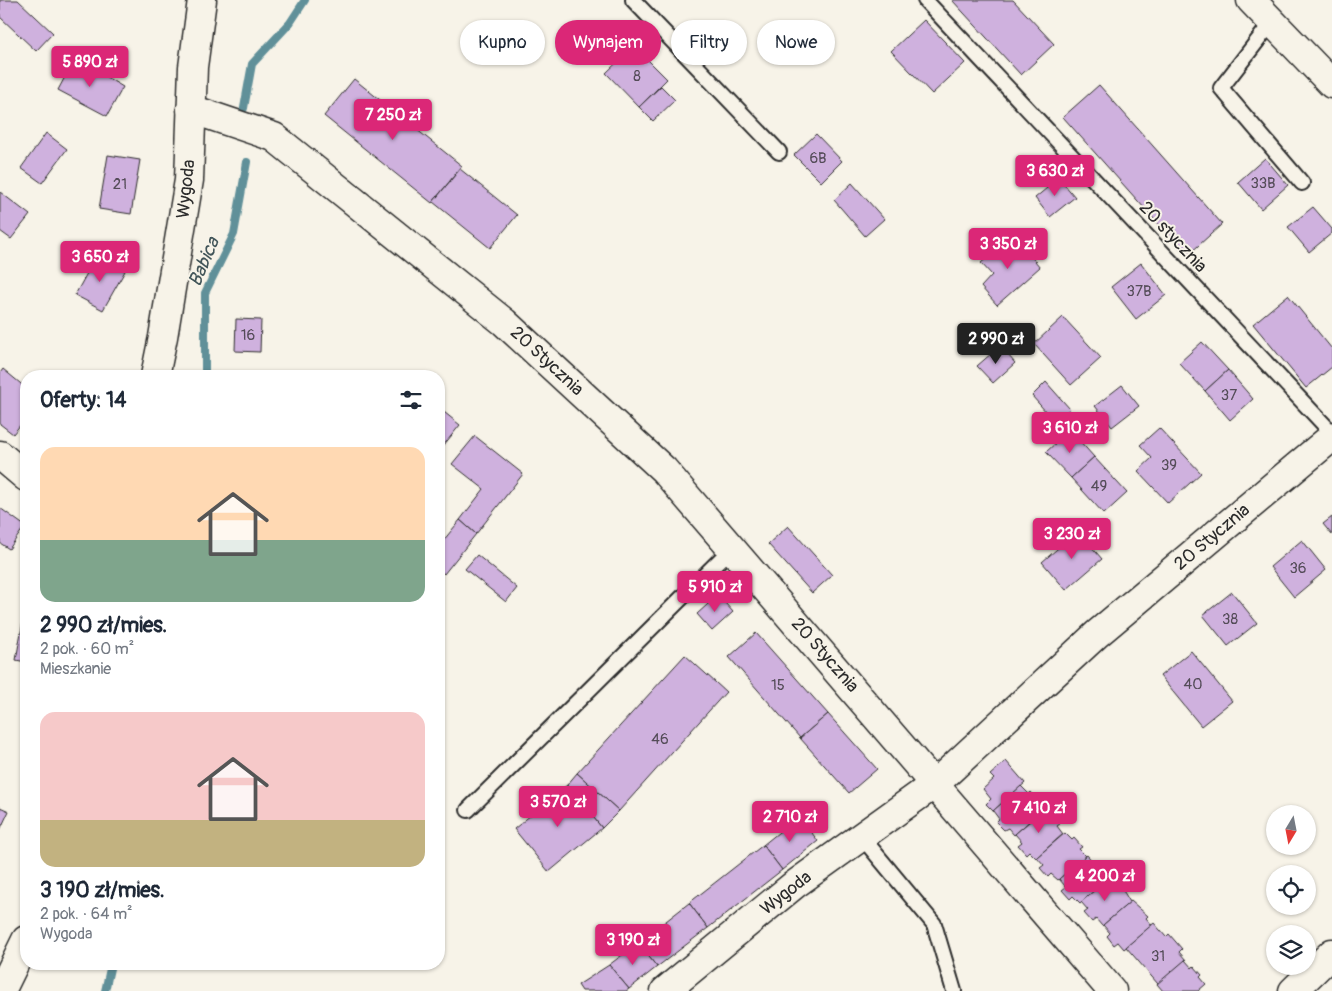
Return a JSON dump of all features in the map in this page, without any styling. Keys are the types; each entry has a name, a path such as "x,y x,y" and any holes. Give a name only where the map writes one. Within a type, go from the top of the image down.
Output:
{"street":[{"name":"Wygoda","path":"156,370 189,180 193,67 202,0"},
{"path":"1251,0 1332,84"},
{"name":"20 Stycznia","path":"191,109 274,137 504,322 664,470 936,783 1097,634 1332,435"},
{"path":"0,455 20,472"},
{"name":"Wygoda","path":"665,991 794,885 936,783"},
{"path":"936,783 1112,991"},
{"path":"1,991 20,952"},
{"path":"1293,991 1332,953"}],"lane":[{"path":"633,0 779,152"},
{"name":"20 stycznia","path":"925,0 1332,435"},
{"path":"1272,22 1221,88 1302,183"},
{"path":"468,810 732,548"},
{"path":"861,836 934,924 954,991"}],"building":[{"path":"0,0 18,0 53,33 36,51 0,17"},
{"path":"952,0 1013,0 1054,44 1021,75"},
{"path":"924,20 965,63 932,94 891,51"},
{"path":"75,58 123,87 107,116 58,90"},
{"path":"614,65 653,65 667,79 639,107 606,73"},
{"path":"354,79 462,166 432,203 324,116"},
{"path":"1099,85 1222,224 1187,256 1063,117"},
{"path":"661,86 675,100 653,121 639,107"},
{"path":"46,133 67,149 42,183 21,168"},
{"path":"816,134 842,161 821,182 794,155"},
{"path":"108,155 140,160 131,214 99,209"},
{"path":"1265,158 1288,185 1261,209 1238,182"},
{"path":"460,169 517,215 490,248 433,202"},
{"path":"1059,178 1075,197 1050,217 1035,198"},
{"path":"852,183 884,219 865,236 834,200"},
{"path":"0,192 30,215 11,239 0,231"},
{"path":"1313,207 1332,229 1332,233 1309,252 1288,227"},
{"path":"1013,235 1040,267 997,305 981,287 992,275 981,263"},
{"path":"97,255 125,271 103,310 75,295"},
{"path":"1141,263 1166,295 1136,319 1111,287"},
{"path":"1288,295 1332,349 1332,367 1306,388 1253,324"},
{"path":"1063,317 1101,358 1071,385 1034,344"},
{"path":"236,319 261,320 260,352 235,351"},
{"path":"1202,342 1228,370 1205,391 1179,363"},
{"path":"1000,346 1015,363 993,383 977,366"},
{"path":"3,369 20,383 20,425 13,434 0,424 0,373"},
{"path":"1228,370 1253,399 1230,420 1205,391"},
{"path":"1046,382 1070,409 1055,422 1032,396"},
{"path":"1122,385 1139,406 1112,427 1095,406"},
{"path":"445,413 460,425 445,444"},
{"path":"1159,428 1201,473 1168,503 1138,471 1152,458 1140,445"},
{"path":"1070,430 1094,457 1071,478 1046,452"},
{"path":"475,436 523,474 476,534 460,520 484,489 452,464"},
{"path":"1094,457 1127,493 1104,514 1071,478"},
{"path":"0,508 20,522 20,533 9,549 0,543"},
{"path":"1332,517 1332,535 1323,524"},
{"path":"460,520 476,534 445,573 445,539"},
{"path":"788,526 832,575 812,593 768,544"},
{"path":"1078,531 1102,559 1066,590 1042,562"},
{"path":"1302,540 1326,570 1294,597 1270,567"},
{"path":"477,555 517,588 506,602 465,569"},
{"path":"1232,592 1257,623 1228,646 1203,615"},
{"path":"718,595 733,612 712,631 697,614"},
{"path":"756,633 828,714 800,738 729,657"},
{"path":"20,638 20,661 16,660"},
{"path":"1191,651 1232,701 1201,726 1160,676"},
{"path":"685,655 726,692 619,811 577,773"},
{"path":"828,714 877,769 849,793 800,738"},
{"path":"1006,761 1025,783 993,811 986,804 991,799 983,789 994,779 990,775"},
{"path":"577,773 619,811 602,828 567,785"},
{"path":"567,785 602,828 549,872 514,829"},
{"path":"1021,786 1029,794 1031,792 1042,810 1014,835 1008,828 1004,830 996,822 999,819 993,811"},
{"path":"0,807 9,811 0,830"},
{"path":"1043,810 1050,818 1052,816 1060,824 1057,826 1063,834 1036,858 1029,851 1026,854 1018,845 1022,842 1015,834"},
{"path":"799,816 818,841 782,870 763,845"},
{"path":"1065,833 1072,840 1074,838 1082,847 1079,849 1086,856 1058,880 1051,874 1048,877 1040,868 1044,865 1037,857"},
{"path":"763,845 782,870 708,928 689,903"},
{"path":"1087,855 1104,870 1102,872 1108,879 1080,903 1073,896 1070,899 1062,890 1066,887 1059,879"},
{"path":"1109,878 1116,886 1119,884 1130,902 1102,926 1096,919 1092,922 1084,913 1088,910 1081,902"},
{"path":"1131,901 1148,916 1146,918 1152,925 1124,949 1118,942 1114,945 1107,936 1110,933 1103,925"},
{"path":"689,903 708,928 657,967 638,943"},
{"path":"1154,923 1166,937 1169,934 1182,949 1179,952 1186,960 1158,984 1126,947"},
{"path":"638,943 657,967 629,989 609,965"},
{"path":"1185,960 1202,975 1200,977 1206,984 1198,991 1163,991 1157,984"},
{"path":"609,965 629,989 626,991 582,991 578,985"}],"waterway":[{"name":"Babica","path":"244,108 252,64 290,23 305,0"},
{"name":"Babica","path":"205,370 205,293 234,234 247,162"},
{"name":"Babica","path":"105,991 110,970"}]}
